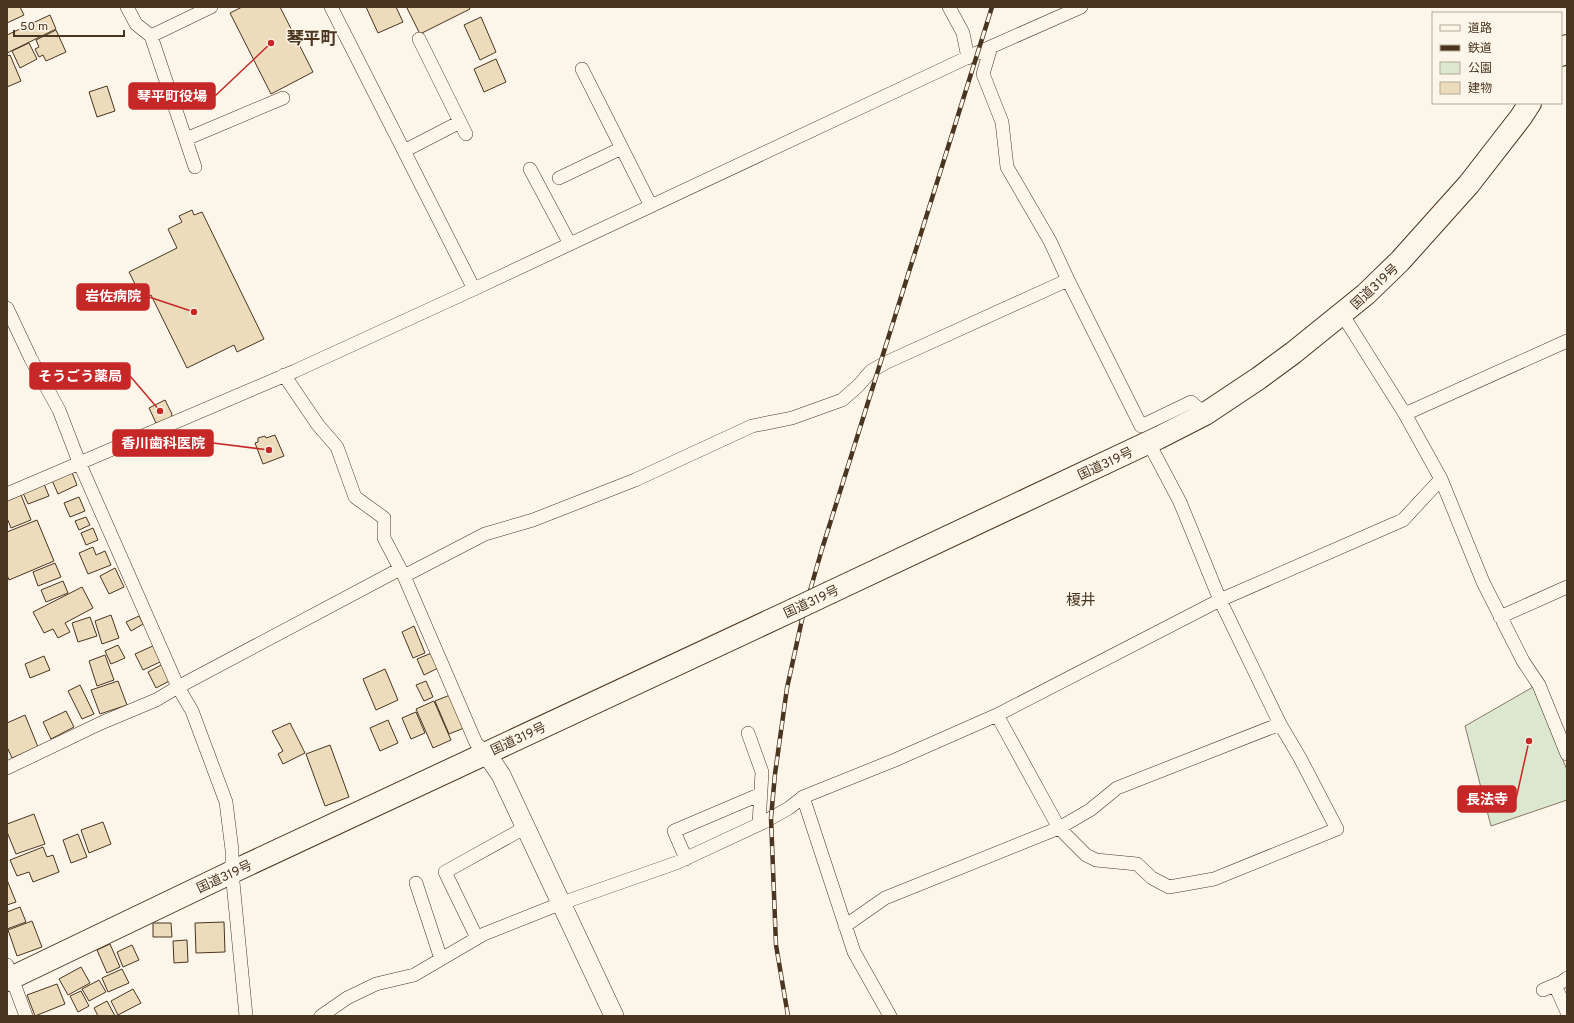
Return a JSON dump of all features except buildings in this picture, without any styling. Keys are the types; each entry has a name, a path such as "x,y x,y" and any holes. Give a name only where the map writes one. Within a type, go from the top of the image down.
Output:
{"highway":[{"name":"国道319号","path":"9,974 232,872 486,752 793,610 1158,438 1205,414 1258,378 1366,294 1400,261 1469,184 1529,104"}],"street":[{"path":"127,7 136,24 151,36 195,167"},
{"path":"151,36 211,7"},
{"path":"331,7 474,289"},
{"path":"949,7 963,33 968,58"},
{"path":"7,494 284,375 474,289 991,47 1081,7"},
{"path":"404,151 463,128 419,39"},
{"path":"991,47 983,74 1002,122 1007,167 1050,241 1141,426 1191,402 1205,414"},
{"path":"582,69 651,206"},
{"path":"186,139 283,98"},
{"path":"559,178 622,148"},
{"path":"530,169 570,244"},
{"path":"7,768 101,723 156,700 178,687 402,573 485,534 533,520 636,480 752,426 792,418 842,400 858,386 871,370 1068,280"},
{"path":"7,308 31,359 59,410 79,462 178,687 192,711 226,802 232,850 232,872 246,1016"},
{"path":"1342,314 1405,414 1441,479 1483,582 1523,661 1539,684 1567,754"},
{"path":"1405,414 1567,341"},
{"path":"284,375 318,425 336,448 355,497 384,518 384,538 402,573 476,742 486,752 501,775 614,1016"},
{"path":"996,715 1060,828 1086,855 1096,860 1137,864 1152,878 1169,887 1214,879 1337,829 1300,758 1280,724 1220,600 1180,502 1153,451"},
{"path":"321,1016 347,998 370,986 414,975 477,938 562,903 686,859 759,824 789,808 803,797 895,760 996,715 1220,600 1403,520 1441,479"},
{"path":"1500,617 1567,587"},
{"path":"845,926 885,898 1060,828 1090,810 1117,788 1280,724"},
{"path":"748,733 762,772 759,824"},
{"path":"686,859 674,831 761,794"},
{"path":"803,797 854,952 890,1016"},
{"path":"477,938 445,872 526,827"},
{"path":"416,883 441,959"},
{"path":"9,974 26,1016"},
{"path":"1543,990 1567,978"},
{"path":"1555,985 1567,1012"}],"green space":[{"path":"1533,687 1567,770 1567,800 1491,826 1465,726"}],"railway":[{"path":"788,1016 776,945 771,818 775,774 787,688 803,615 822,549 992,7"}],"place":[{"name":"琴平町役場","path":"271,43"},
{"name":"岩佐病院","path":"194,312"},
{"name":"そうごう薬局","path":"160,411"},
{"name":"香川歯科医院","path":"269,450"},
{"name":"長法寺","path":"1529,741"}],"district":[{"name":"琴平町","path":"312,38"},
{"name":"榎井","path":"1081,600"}]}
